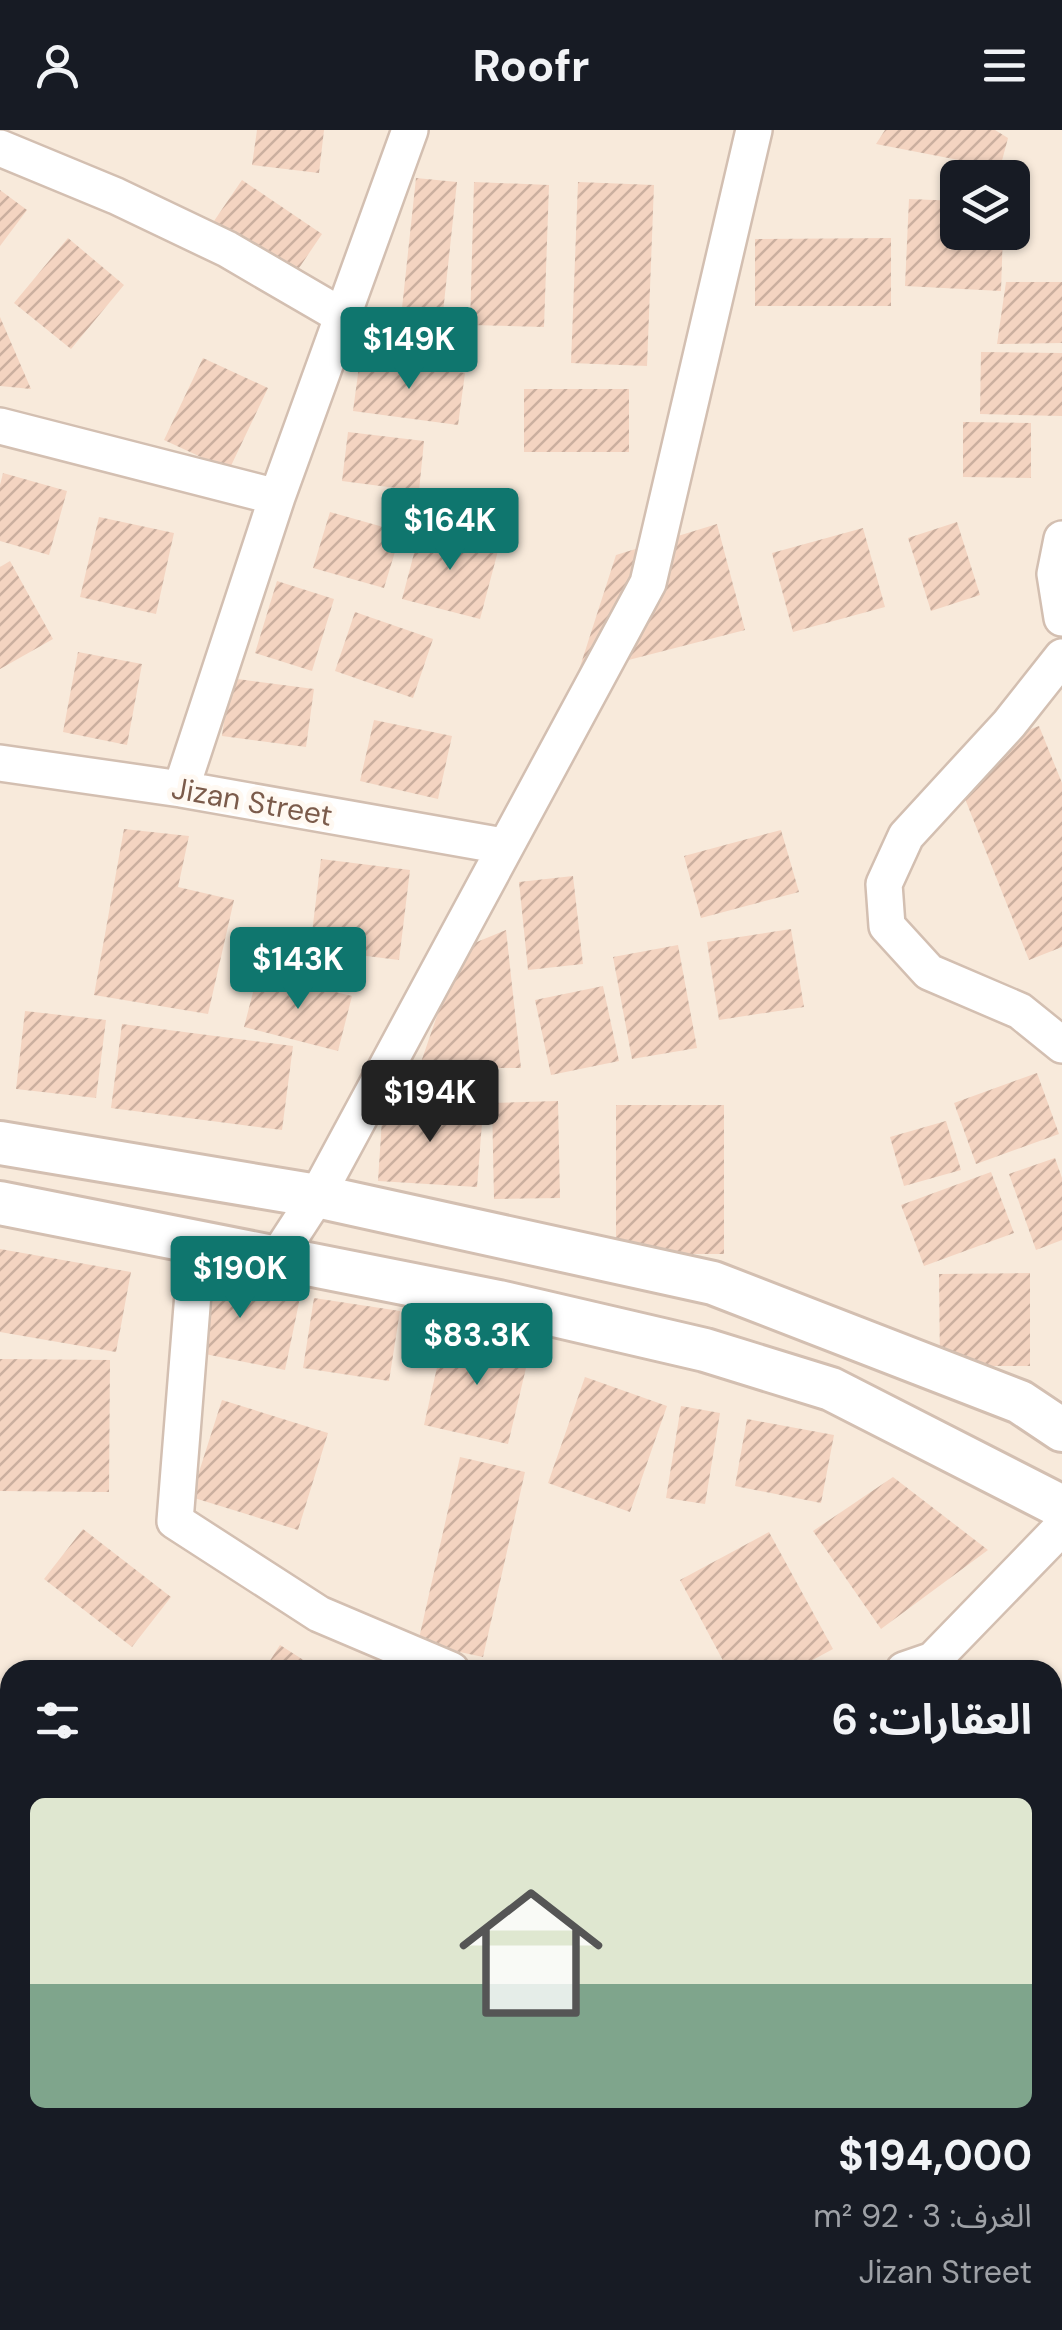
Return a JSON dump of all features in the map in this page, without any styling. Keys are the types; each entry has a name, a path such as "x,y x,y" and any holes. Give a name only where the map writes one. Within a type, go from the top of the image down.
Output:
{"street":[{"path":"181,789 277,497 410,130"},
{"path":"276,1259 317,1196 648,583 754,130"},
{"path":"0,148 116,196 227,249 342,316"},
{"path":"0,426 277,497"},
{"path":"1062,539 1055,574 1062,618"},
{"path":"1062,657 1010,724 906,836 884,884 887,926 928,972 1020,1011 1062,1045"},
{"name":"Jizan Street","path":"0,763 181,789 504,846"},
{"path":"0,1142 317,1196 713,1284 1020,1402 1062,1430"},
{"path":"0,1203 500,1302 705,1350 832,1389 1062,1506"},
{"path":"197,1243 175,1521 318,1614 428,1660"},
{"path":"933,1660 1062,1527"}],"shaded area":[{"path":"0,130 1062,130 1062,1660 0,1660"}],"building":[{"path":"257,130 324,130 319,173 252,165"},
{"path":"885,130 995,130 1008,138 1002,160 959,160 876,144"},
{"path":"416,178 457,182 441,331 400,327"},
{"path":"242,180 322,234 295,274 214,221"},
{"path":"474,182 549,185 544,327 470,325"},
{"path":"578,182 654,185 647,366 571,363"},
{"path":"0,190 27,210 0,246"},
{"path":"909,199 940,200 940,250 1002,250 1001,291 905,286"},
{"path":"68,238 124,285 71,349 14,303"},
{"path":"891,238 891,306 755,306 755,239"},
{"path":"1006,282 1062,282 1062,343 997,344"},
{"path":"0,317 31,389 0,386"},
{"path":"981,352 1062,353 1062,416 980,414"},
{"path":"203,358 268,388 229,470 164,440"},
{"path":"360,359 465,373 458,425 353,411"},
{"path":"524,389 629,389 629,452 524,452"},
{"path":"963,422 1031,423 1031,478 963,477"},
{"path":"348,432 424,441 419,491 342,481"},
{"path":"3,473 67,491 49,555 0,541"},
{"path":"330,512 401,532 384,588 313,568"},
{"path":"99,517 174,533 156,614 80,597"},
{"path":"957,522 980,595 931,611 908,538"},
{"path":"717,524 745,630 578,673 616,555"},
{"path":"421,527 499,547 480,619 402,599"},
{"path":"863,528 885,607 793,632 772,553"},
{"path":"10,561 53,639 0,669 0,567"},
{"path":"277,581 334,599 312,671 255,653"},
{"path":"355,612 433,639 413,698 335,671"},
{"path":"78,652 142,664 127,745 63,732"},
{"path":"230,678 314,689 306,747 222,736"},
{"path":"374,720 452,736 438,799 360,781"},
{"path":"1039,726 1062,783 1062,947 1029,960 950,761"},
{"path":"124,829 189,836 178,887 234,900 208,1014 94,995"},
{"path":"781,830 799,892 701,918 684,856"},
{"path":"321,859 410,870 399,960 310,949"},
{"path":"573,876 583,964 528,970 519,882"},
{"path":"791,929 804,1007 719,1020 707,942"},
{"path":"506,930 521,1068 419,1068 460,949"},
{"path":"678,945 697,1048 632,1059 613,957"},
{"path":"258,973 352,996 338,1051 244,1027"},
{"path":"603,986 619,1061 551,1075 535,1000"},
{"path":"25,1011 106,1020 96,1098 16,1089"},
{"path":"122,1024 293,1046 282,1130 111,1108"},
{"path":"1037,1073 1059,1134 976,1164 954,1103"},
{"path":"558,1101 560,1198 494,1199 492,1103"},
{"path":"383,1104 483,1110 477,1187 378,1181"},
{"path":"616,1105 724,1105 724,1254 616,1254"},
{"path":"946,1121 961,1170 904,1186 890,1137"},
{"path":"1055,1158 1062,1178 1062,1240 1036,1250 1009,1174"},
{"path":"991,1172 1014,1233 924,1266 901,1205"},
{"path":"0,1249 131,1272 116,1352 0,1332"},
{"path":"195,1272 301,1293 285,1370 180,1349"},
{"path":"1030,1273 1030,1366 940,1366 939,1274"},
{"path":"314,1298 400,1311 389,1381 303,1368"},
{"path":"445,1332 530,1351 508,1444 424,1425"},
{"path":"0,1359 110,1360 109,1492 0,1491"},
{"path":"585,1377 667,1406 630,1512 548,1483"},
{"path":"222,1400 328,1433 298,1530 191,1497"},
{"path":"681,1406 720,1413 705,1504 666,1498"},
{"path":"747,1419 834,1435 821,1503 735,1486"},
{"path":"460,1457 525,1472 483,1657 418,1643"},
{"path":"893,1477 988,1550 881,1629 813,1531"},
{"path":"83,1529 171,1597 132,1647 44,1579"},
{"path":"769,1532 833,1649 813,1660 723,1660 680,1580"},
{"path":"280,1645 303,1660 270,1660"}]}
